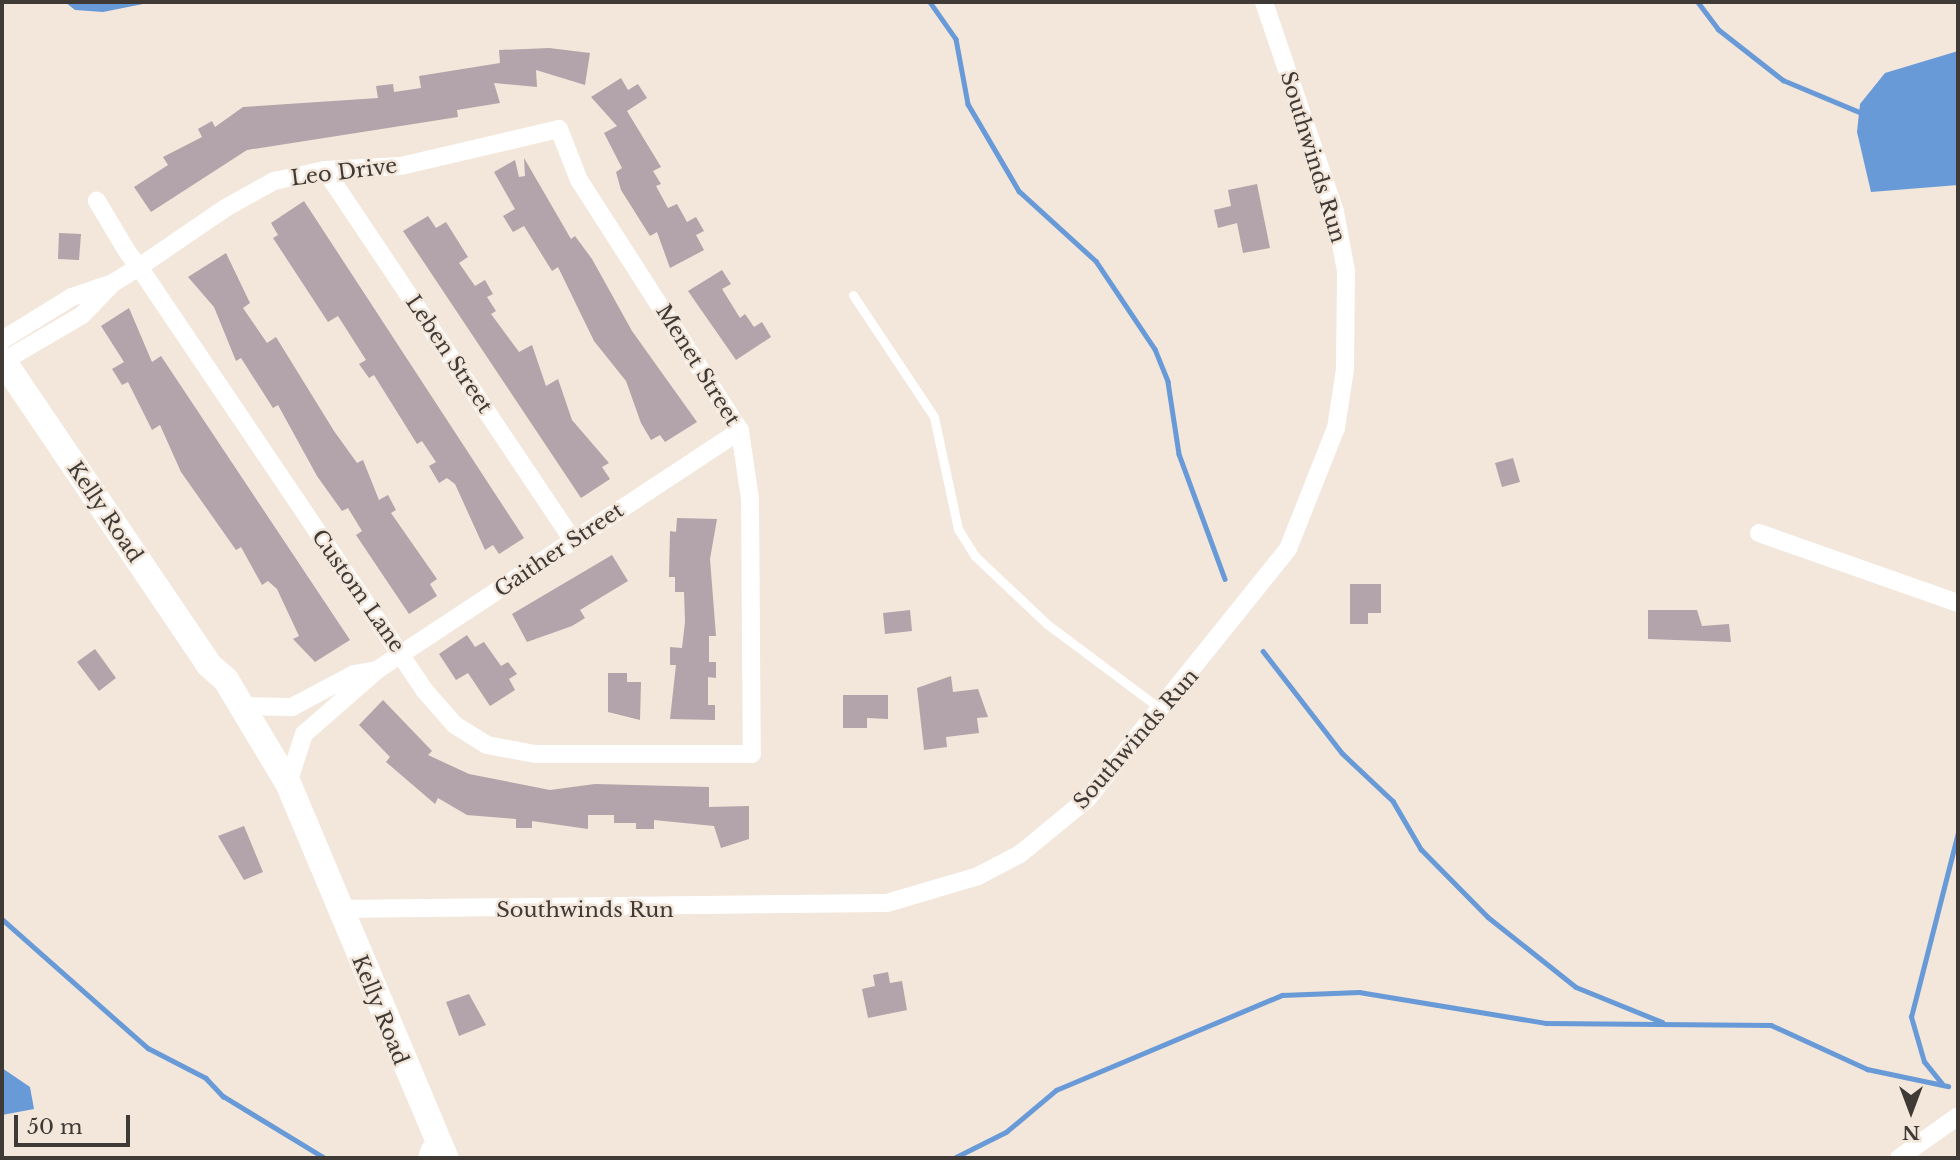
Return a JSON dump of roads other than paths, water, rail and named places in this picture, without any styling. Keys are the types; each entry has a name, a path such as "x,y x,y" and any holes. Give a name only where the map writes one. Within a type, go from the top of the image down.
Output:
{"street":[{"name":"Southwinds Run","path":"339,909 828,909 942,891 1020,854 1053,830 1162,710 1288,549 1336,428 1345,369 1346,271 1335,212 1264,2"},
{"name":"Leo Drive","path":"2,356 82,315 113,283 274,181 325,170 401,166 559,129"},
{"name":"Menet Street","path":"559,129 579,180 740,431 750,499 752,754"},
{"name":"Leben Street","path":"325,170 572,539"},
{"name":"Custom Lane","path":"97,201 403,656 454,724 487,745 535,754 752,754"},
{"name":"Kelly Road","path":"2,356 209,665 286,807 303,824"},
{"name":"Gaither Street","path":"288,783 304,734 377,670 403,656 572,539 740,431"},
{"path":"1759,533 1958,603"},
{"name":"Kelly Road","path":"209,665 243,706 288,783 424,1118 434,1156"},
{"name":"Gaither Street","path":"243,706 292,708 354,674 377,670"},
{"path":"1899,1158 1958,1116"}],"lane":[{"path":"853,295 934,417 958,529 975,556 1048,624 1162,710"}],"water":[{"path":"65,2 153,2 103,12 75,10"},
{"path":"1958,51 1958,185 1871,192 1857,132 1860,104 1885,73"},
{"path":"2,1068 30,1087 34,1109 2,1115"}],"waterway":[{"path":"930,2 956,39 968,104 1019,191 1096,261 1155,349 1168,382 1179,454 1225,579"},
{"path":"1698,2 1718,29 1783,80 1862,113"},
{"path":"1263,651 1342,753 1393,801 1421,849 1488,917 1576,987 1662,1022"},
{"path":"1942,1084 1924,1062 1911,1017 1958,833"},
{"path":"2,919 148,1048 206,1078 223,1096 325,1158"},
{"path":"954,1158 1006,1132 1056,1090 1282,995 1359,992 1546,1023 1771,1025 1867,1069 1948,1086"}]}
